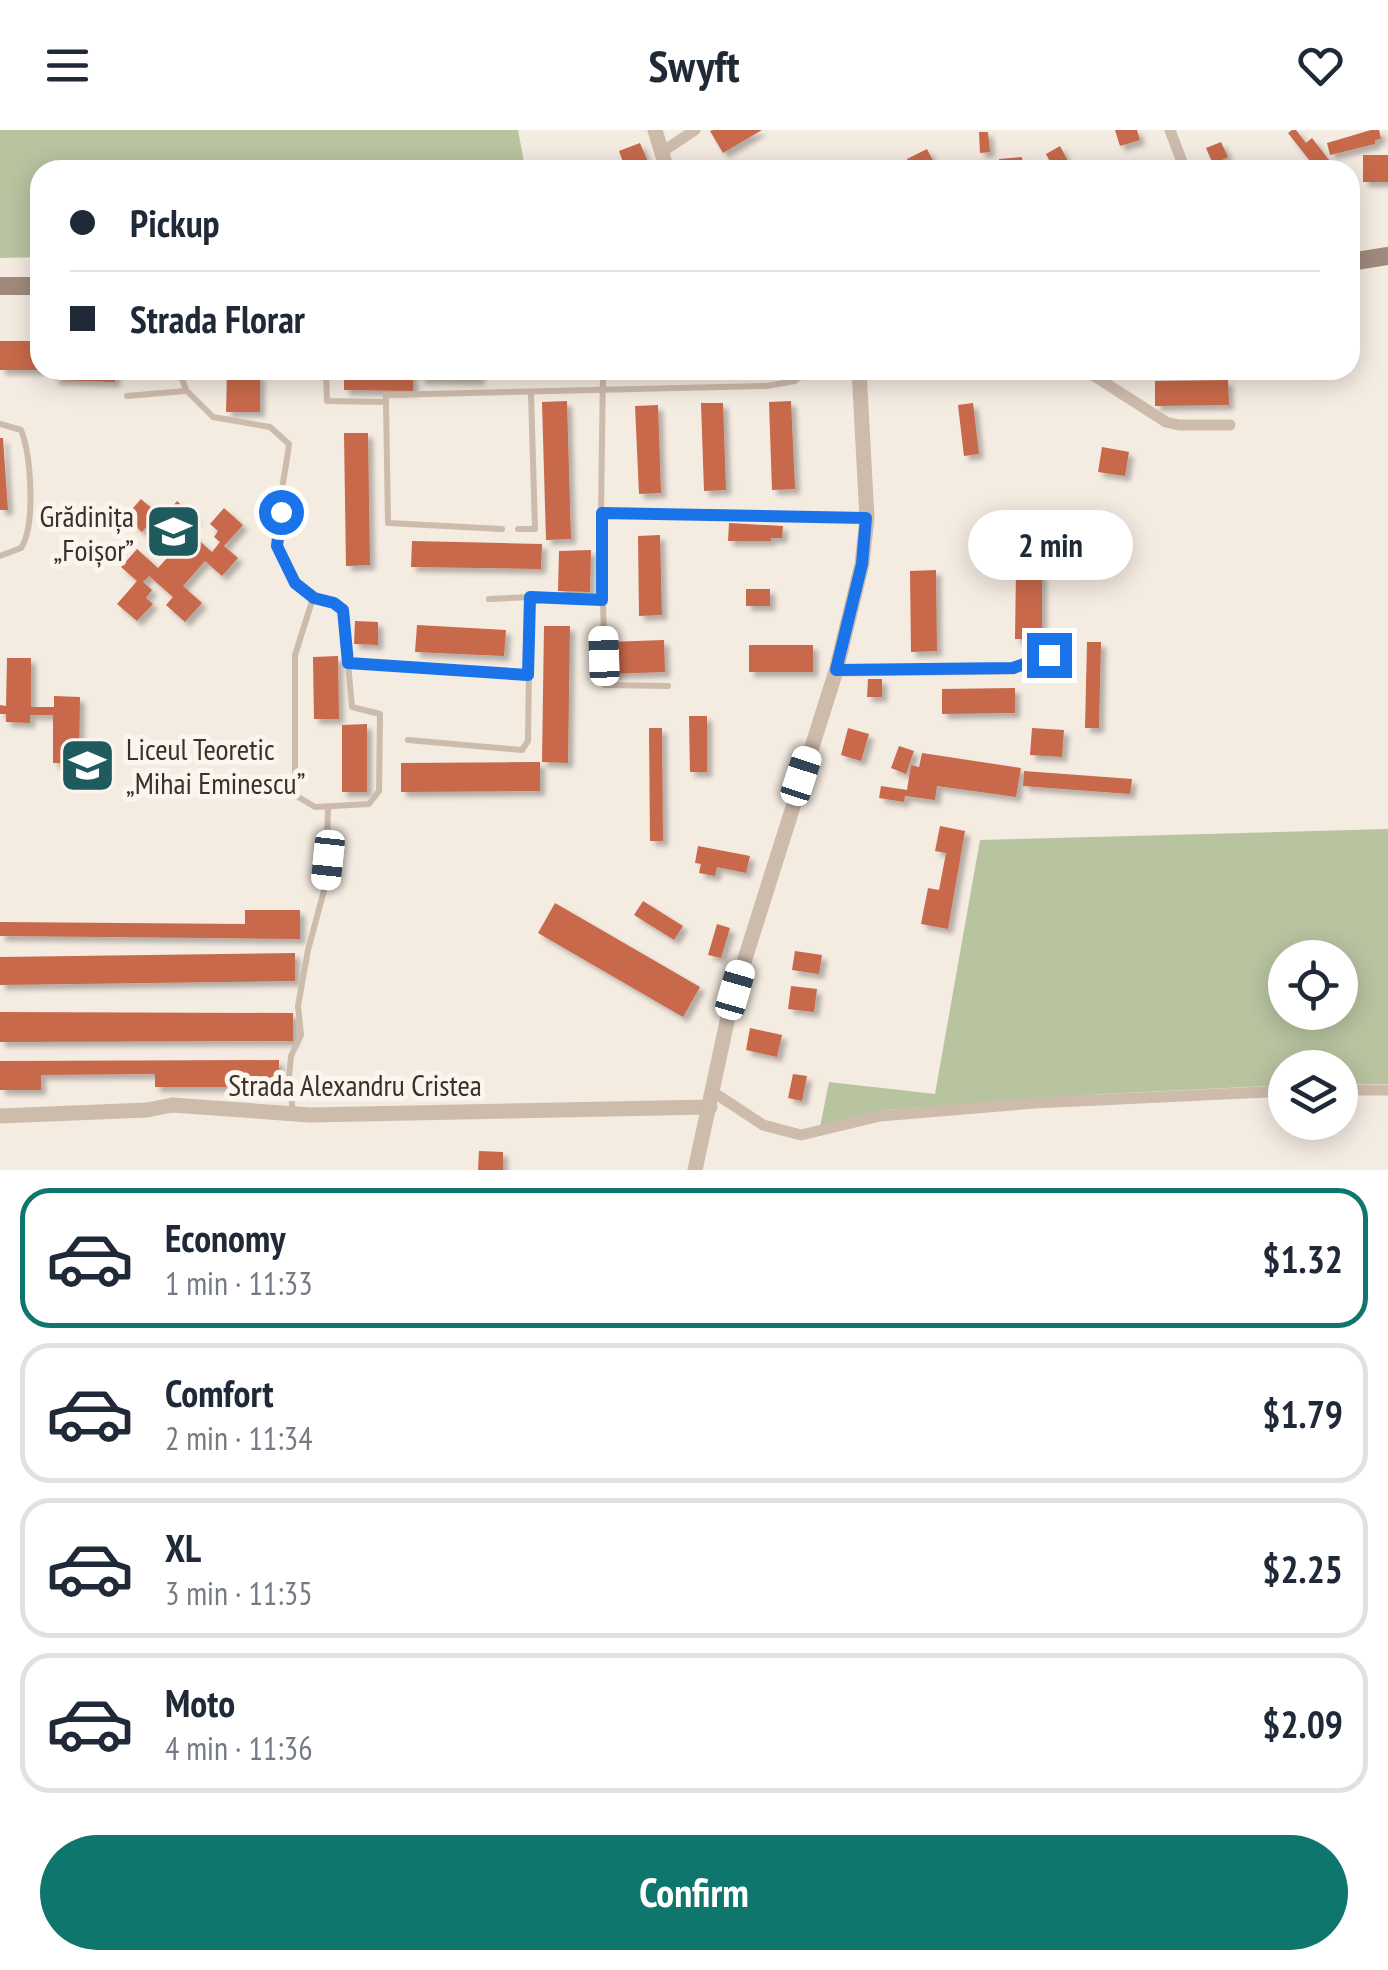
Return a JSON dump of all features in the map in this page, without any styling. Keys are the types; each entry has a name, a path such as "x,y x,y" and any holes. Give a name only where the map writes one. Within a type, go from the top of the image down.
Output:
{"main road":[{"path":"1360,260 1388,256"},
{"path":"0,286 30,286"}],"street":[{"path":"655,130 664,160"},
{"path":"662,152 695,130"},
{"path":"1170,130 1181,160"},
{"path":"695,1170 731,1002 836,670 862,564 866,518 860,380"},
{"path":"1101,380 1166,422 1230,426"},
{"path":"836,670 1013,668 1049,655"},
{"path":"1358,1090 1388,1090"},
{"path":"711,1099 763,1124 801,1136 880,1116 1035,1102 1268,1092"},
{"name":"Strada Alexandru Cristea","path":"0,1116 172,1106 293,1114 711,1099"}],"lane":[{"path":"182,380 186,390 213,417 270,427 289,444 277,546 295,583 314,598 334,603 343,610 352,706 380,714 379,791 369,804 314,808 294,795 295,655 314,598"},
{"path":"326,380 327,401 386,402"},
{"path":"603,380 602,600 606,685 668,686"},
{"path":"502,529 388,523 386,395 766,386 795,380"},
{"path":"127,396 186,390"},
{"path":"518,530 535,529 531,393"},
{"path":"0,424 22,430 28,446 30,528 22,548 0,556"},
{"path":"602,513 866,518"},
{"path":"408,740 522,750 528,741 530,597"},
{"path":"489,599 602,600"},
{"path":"348,663 528,675"},
{"path":"293,1114 291,1056 301,1034 298,1006 326,883 328,806"}],"green space":[{"path":"0,130 518,130 524,160 30,160 30,257 0,258"},
{"path":"1388,829 1388,1084 1358,1084 1358,1050 1268,1050 1268,1086 885,1110 820,1127 829,1082 935,1094 980,840"}],"building":[{"path":"762,130 723,153 710,131"},
{"path":"1115,130 1137,130 1140,140 1120,146"},
{"path":"1296,130 1306,143 1312,138 1329,160 1309,160 1288,133"},
{"path":"1379,130 1381,139 1375,140 1375,144 1330,155 1327,143"},
{"path":"979,132 988,132 990,152 980,153"},
{"path":"1221,142 1228,157 1211,160 1206,148"},
{"path":"640,143 647,160 622,160 619,151"},
{"path":"1060,146 1067,160 1049,160 1046,154"},
{"path":"927,149 933,160 907,160"},
{"path":"1363,155 1388,155 1388,182 1363,182"},
{"path":"0,341 30,341 30,370 0,370"},
{"path":"227,380 260,380 260,412 226,412"},
{"path":"344,380 413,380 413,391 344,390"},
{"path":"1228,380 1229,405 1155,406 1155,381"},
{"path":"567,401 571,539 546,540 542,402"},
{"path":"791,401 795,489 772,490 769,402"},
{"path":"701,403 723,403 726,490 704,491"},
{"path":"973,403 979,454 964,456 958,405"},
{"path":"658,405 661,493 639,494 635,406"},
{"path":"344,433 368,433 370,565 346,566"},
{"path":"3,438 8,510 0,510"},
{"path":"1102,447 1129,452 1125,476 1098,472"},
{"path":"141,499 163,518 177,501 196,518 186,529 212,552 220,542 214,537 218,531 210,524 224,508 243,525 224,546 238,558 222,576 205,561 183,586 202,603 185,622 166,605 173,597 149,576 143,582 152,590 146,598 153,604 137,621 117,604 137,581 121,567 137,549 158,568 183,540 163,522 155,532 148,525 142,532 125,517"},
{"path":"729,523 783,526 782,538 728,541"},
{"path":"660,535 662,615 639,616 638,536"},
{"path":"412,541 542,544 541,569 411,567"},
{"path":"591,550 590,592 558,591 559,551"},
{"path":"936,570 937,651 911,652 910,571"},
{"path":"1016,571 1042,571 1042,639 1015,639"},
{"path":"746,589 770,589 770,606 746,606"},
{"path":"355,621 378,622 378,645 354,644"},
{"path":"417,625 506,630 504,656 415,652"},
{"path":"544,626 570,626 568,763 542,762"},
{"path":"664,640 665,672 609,674 608,642"},
{"path":"1087,642 1101,642 1099,728 1085,728"},
{"path":"749,645 813,645 813,672 749,672"},
{"path":"338,656 339,719 314,719 313,657"},
{"path":"7,658 31,658 31,707 54,707 54,696 80,697 79,763 53,763 53,715 30,715 30,723 6,722 6,714 0,714 0,705 6,706"},
{"path":"868,679 882,679 882,697 867,697"},
{"path":"1015,688 1015,713 942,714 942,689"},
{"path":"689,716 707,716 707,772 690,772"},
{"path":"367,724 367,792 342,792 342,725"},
{"path":"649,728 662,728 663,841 650,841"},
{"path":"848,728 869,734 861,761 841,755"},
{"path":"1032,728 1064,730 1062,757 1030,755"},
{"path":"899,746 914,751 906,774 891,768"},
{"path":"922,753 1021,768 1016,797 937,786 935,800 905,796 904,802 879,798 881,786 907,790 911,765 919,767"},
{"path":"540,762 540,791 401,792 401,763"},
{"path":"1024,771 1132,779 1130,794 1023,786"},
{"path":"940,826 965,831 948,929 921,924 928,888 939,890 946,853 935,851"},
{"path":"698,846 750,856 746,873 717,867 715,876 699,873 701,864 695,863"},
{"path":"643,901 683,926 674,940 634,915"},
{"path":"555,903 700,987 683,1017 538,933"},
{"path":"245,910 300,910 300,939 0,936 0,922 245,924"},
{"path":"717,924 730,928 721,958 708,955"},
{"path":"795,951 822,955 819,974 792,970"},
{"path":"295,953 295,981 0,985 0,957"},
{"path":"791,986 817,989 814,1012 788,1009"},
{"path":"0,1012 293,1013 293,1041 0,1042"},
{"path":"750,1028 782,1035 777,1057 746,1050"},
{"path":"279,1060 279,1087 155,1087 155,1074 41,1075 41,1090 0,1090 0,1061"},
{"path":"793,1074 807,1076 802,1101 788,1098"},
{"path":"479,1151 503,1152 503,1170 478,1170"}],"place":[{"name":"Grădinița „Foișor”","path":"173,532"},
{"name":"Liceul Teoretic „Mihai Eminescu”","path":"87,765"}],"route":[{"path":"281,512 277,546 295,583 314,598 334,603 343,610 348,663 528,675 530,597 602,600 602,513 866,518 862,564 836,670 1013,668 1049,655"}]}
